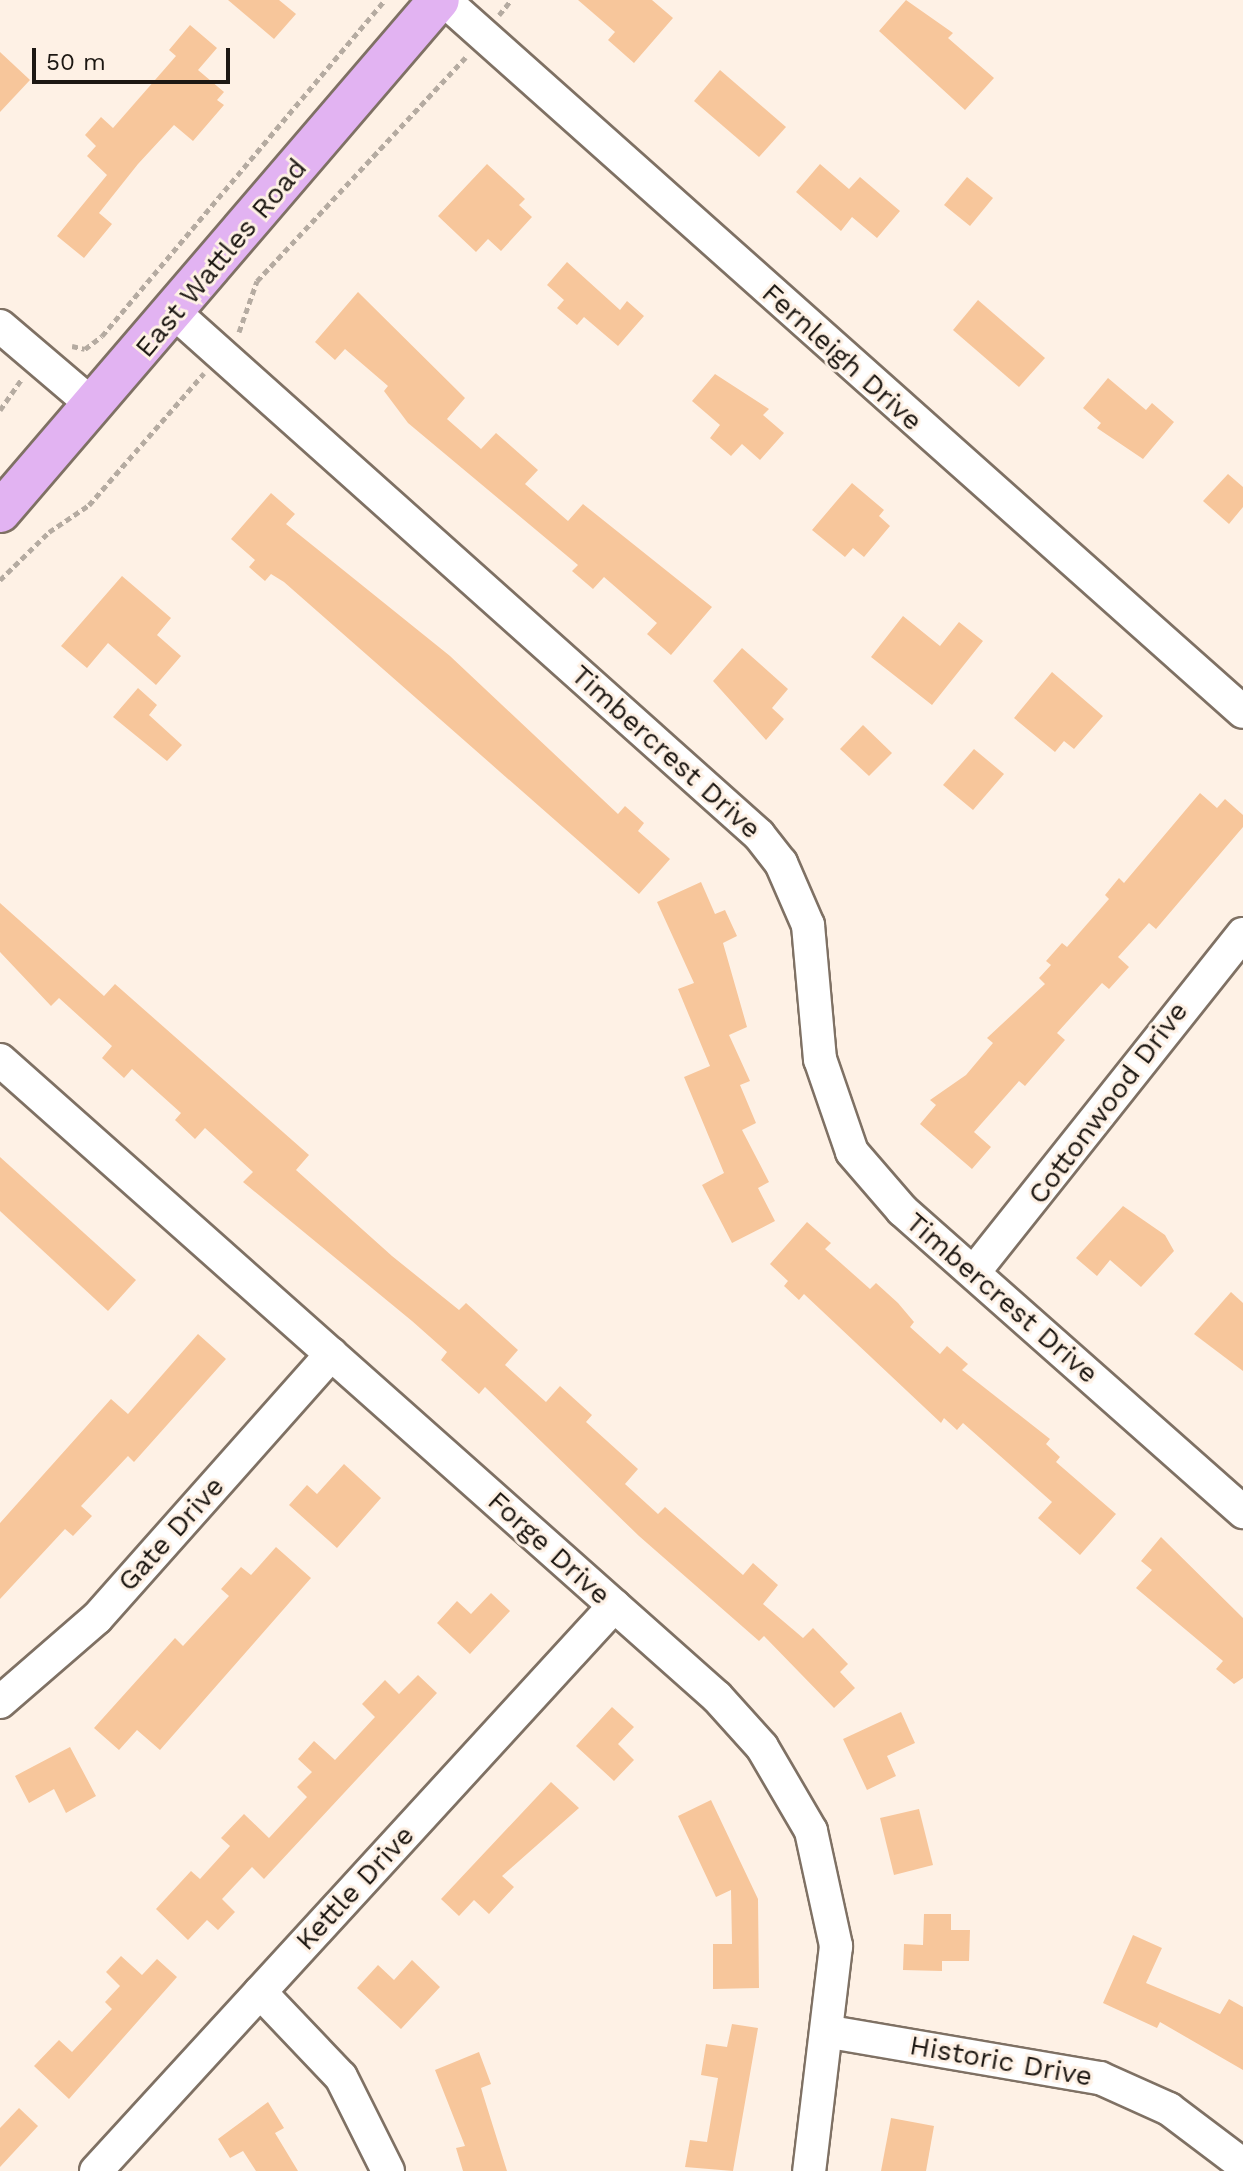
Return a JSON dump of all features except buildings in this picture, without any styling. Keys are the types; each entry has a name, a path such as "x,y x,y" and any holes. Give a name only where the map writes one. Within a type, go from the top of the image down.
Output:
{"main road":[{"name":"East Wattles Road","path":"0,512 175,313 442,0"}],"street":[{"name":"Fernleigh Drive","path":"442,0 1243,712"},
{"name":"Timbercrest Drive","path":"175,313 759,835 781,863 808,925 820,1059 838,1122 885,1193 1243,1512"},
{"path":"0,326 94,406"},
{"name":"Cottonwood Drive","path":"974,1272 1243,934"},
{"name":"Forge Drive","path":"0,1060 741,1721 800,1806 832,1907 830,2032 809,2171"},
{"name":"Gate Drive","path":"0,1702 80,1636 331,1354"},
{"name":"Kettle Drive","path":"96,2171 614,1606"},
{"path":"260,1992 341,2077 388,2171"},
{"name":"Historic Drive","path":"830,2032 1100,2078 1169,2109 1243,2165"}],"path":[{"path":"58,336 85,349 102,336 385,0"},
{"path":"231,341 248,321 257,281 474,48"},
{"path":"0,580 49,532 89,505 210,366"},
{"path":"0,410 27,374"}]}
